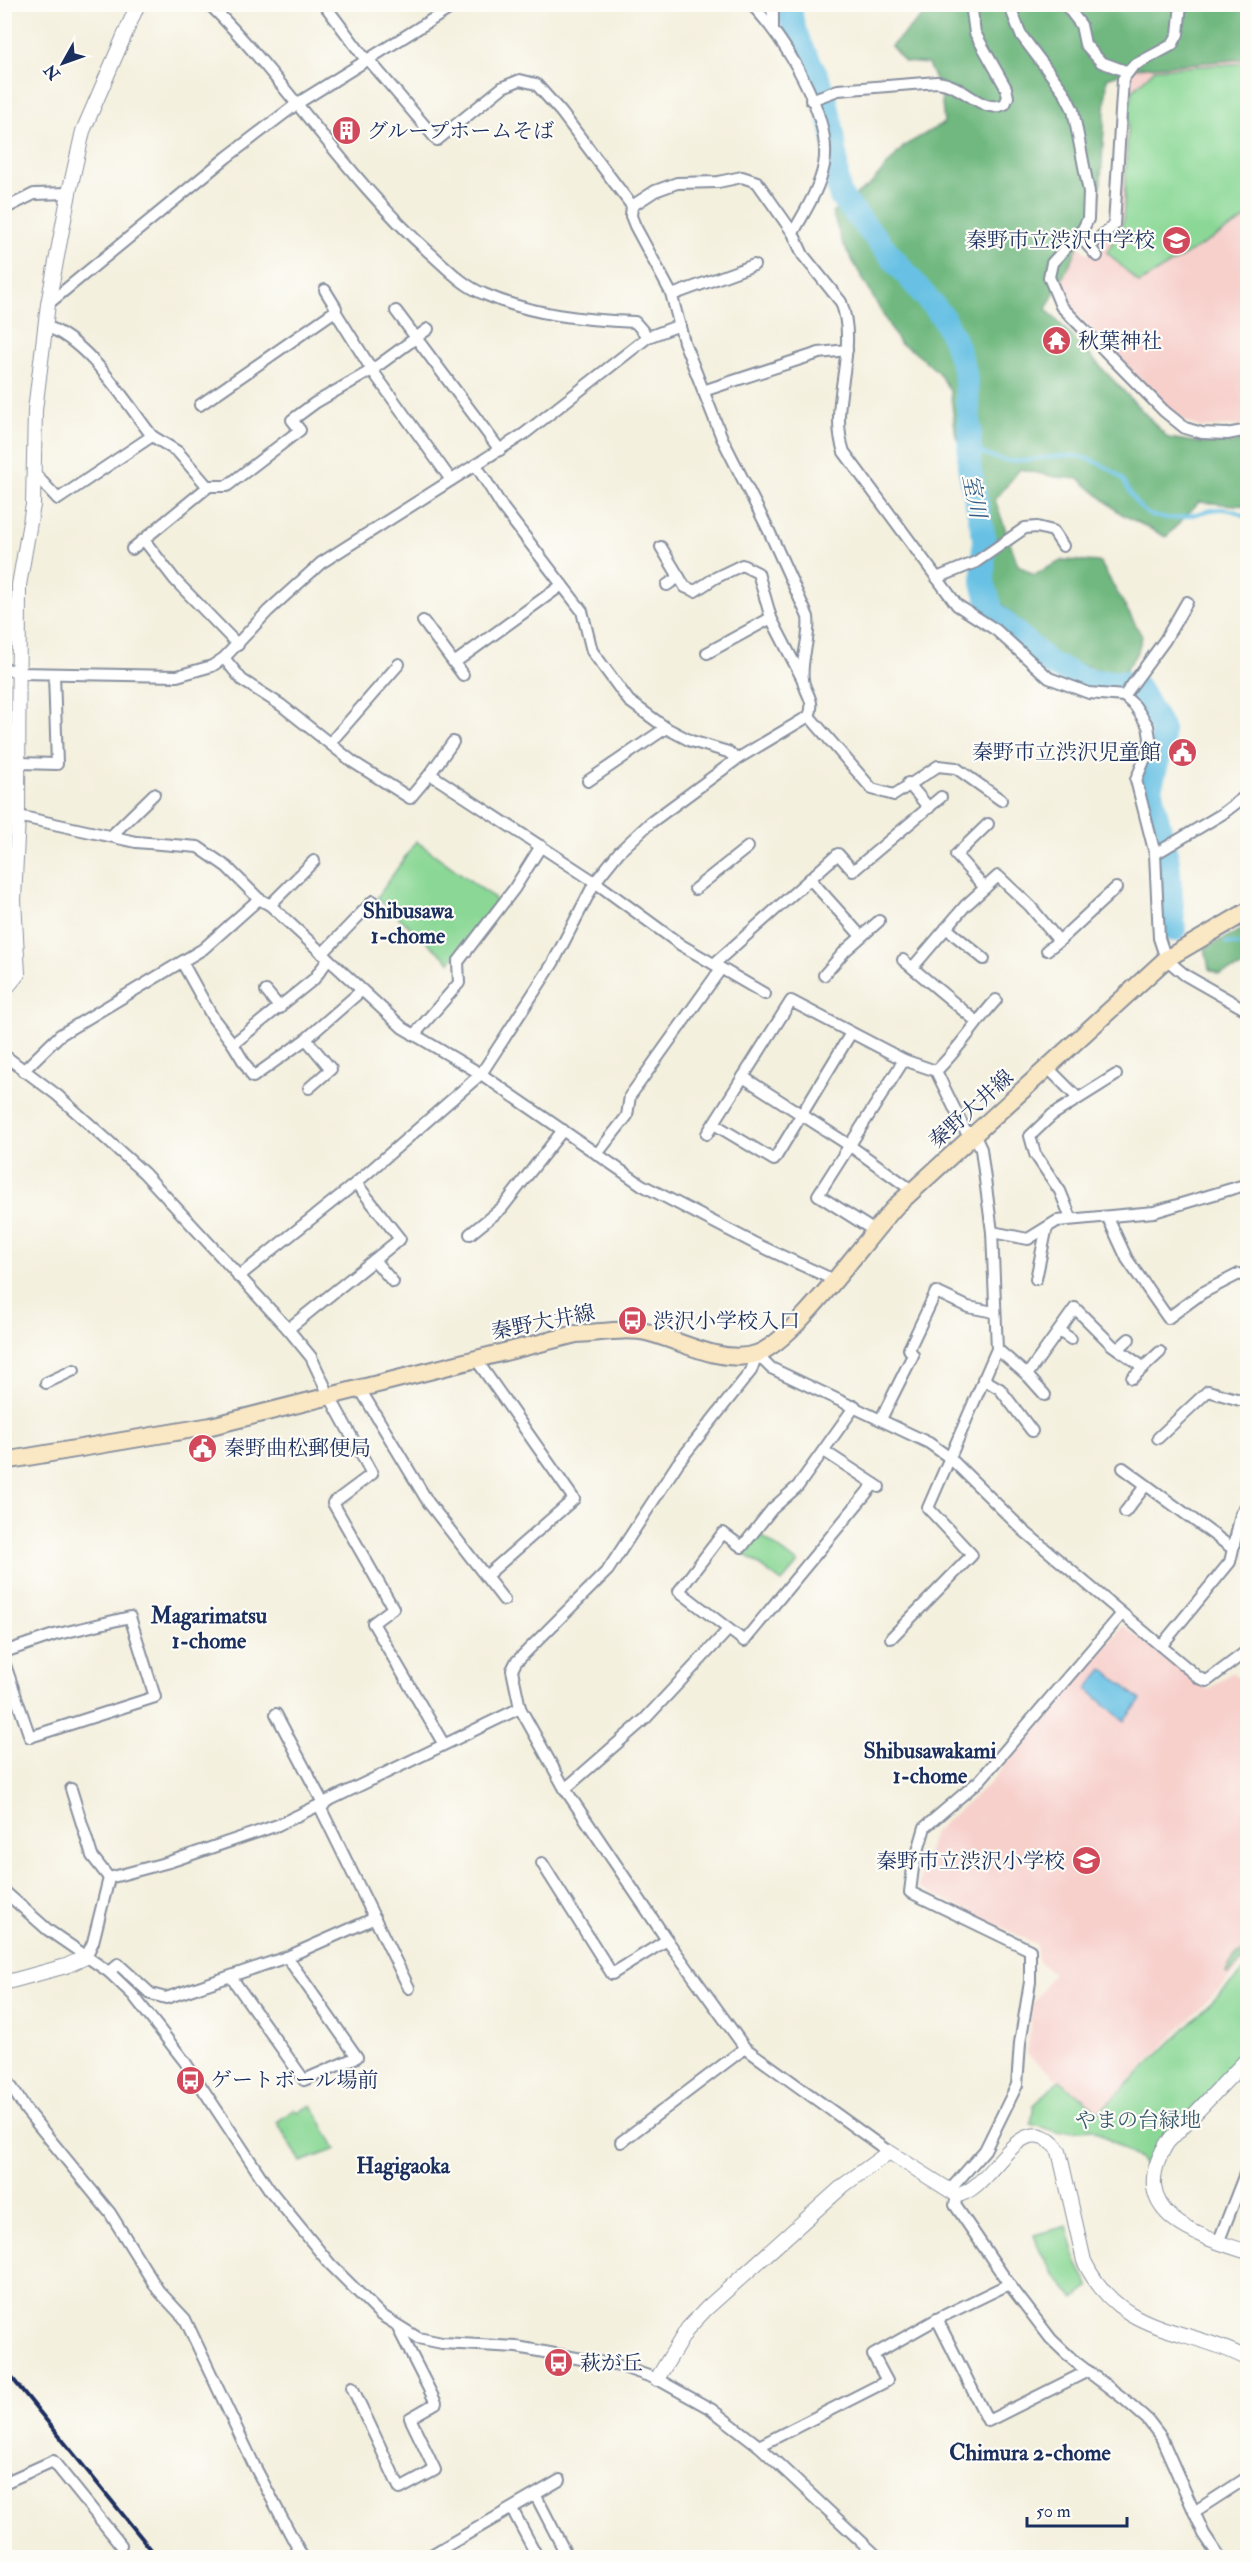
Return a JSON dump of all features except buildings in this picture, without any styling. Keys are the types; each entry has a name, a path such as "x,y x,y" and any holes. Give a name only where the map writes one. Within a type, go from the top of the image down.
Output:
{"main road":[{"name":"秦野大井線","path":"4,1461 211,1426 576,1334 628,1330 648,1333 715,1354 738,1357 757,1354 771,1346 791,1329 834,1280 873,1230 913,1191 1166,958 1248,910"}],"street":[{"path":"4,992 18,974 10,849 18,816 12,780 19,763 19,585 33,505 35,410 45,326 69,193 83,131 138,4"},
{"path":"209,4 298,103 380,204 458,279 483,294 531,309 585,320 635,322 648,337"},
{"path":"324,4 367,60 437,140 503,87 520,80 536,84 561,112 632,206 631,216 635,226 672,295 684,342 722,438 769,531 808,617 810,628 803,680"},
{"path":"48,304 227,157 298,103 457,4"},
{"path":"750,4 773,28 784,44 814,99 820,121 824,162 819,186 793,233"},
{"path":"769,4 773,13 773,28"},
{"path":"814,99 838,90 937,82 956,86 987,107 996,108 1005,104 1008,97 1006,88 975,33 971,4"},
{"path":"1009,4 1021,35 1064,92 1073,110 1091,207 1088,219 1078,234 1052,263 1049,277 1061,306 1164,411 1185,428 1211,433 1248,430"},
{"path":"1065,4 1081,25 1085,44 1101,62 1128,72"},
{"path":"1078,234 1093,252 1114,225 1123,79 1133,66 1172,45 1178,34 1181,4"},
{"path":"632,206 655,191 677,183 718,182 742,177 757,182 793,233 803,255 842,302 849,328 837,425 844,452 957,605 996,630 1049,678 1089,693 1125,694 1135,706 1148,726 1150,738 1148,751 1136,780 1157,854 1159,938 1166,958 1185,975 1248,1011"},
{"path":"4,209 34,194 69,193"},
{"path":"672,295 754,265"},
{"path":"325,290 336,308 335,311 372,370 451,480"},
{"path":"200,405 335,311"},
{"path":"396,311 500,450"},
{"path":"45,326 56,330 99,366 152,436 178,452 208,488"},
{"path":"4,668 20,674 177,676 199,671 224,658 268,611 321,563 500,450 648,337 680,326"},
{"path":"132,549 208,488 226,486 300,430 292,420 315,403 372,370 428,329"},
{"path":"703,391 819,353 847,350"},
{"path":"33,472 58,500 152,436"},
{"path":"476,465 503,508 582,610 592,651 630,701 666,728 691,741 728,752 737,759"},
{"path":"937,578 976,562 1025,528 1036,527 1053,531 1063,546"},
{"path":"144,540 175,580 238,645"},
{"path":"238,1277 356,1183 481,1074 553,963 595,882 619,852 650,823 737,759 809,716 812,701 771,618 758,573 742,566 715,578 695,591 685,587 661,548"},
{"path":"667,585 679,577"},
{"path":"454,663 562,585"},
{"path":"1125,694 1166,640 1187,602"},
{"path":"707,653 771,618"},
{"path":"423,621 463,675"},
{"path":"224,658 242,680 281,705 353,762 410,798 453,742"},
{"path":"330,743 399,664"},
{"path":"19,763 57,764 54,674"},
{"path":"809,716 872,789 894,795 908,783 938,766 956,768 1001,800"},
{"path":"588,781 666,728"},
{"path":"429,774 595,882 681,945 765,994"},
{"path":"908,783 929,808"},
{"path":"111,836 154,794"},
{"path":"1157,854 1222,814 1248,794"},
{"path":"597,1154 627,1116 630,1096 717,967 838,854 853,871 941,796"},
{"path":"18,816 111,836 198,847 227,867 361,991 414,1035 481,1074 642,1185 686,1209 834,1280"},
{"path":"985,888 956,855 988,824"},
{"path":"414,1035 459,983 458,962 514,889 541,846"},
{"path":"695,889 748,847"},
{"path":"270,905 314,861"},
{"path":"913,967 946,928 998,876 1030,906 1059,941"},
{"path":"810,879 861,936"},
{"path":"1047,950 1116,888"},
{"path":"23,1071 60,1035 202,949 259,899"},
{"path":"234,1044 314,979 325,957 373,901"},
{"path":"824,975 861,936 879,921"},
{"path":"946,928 984,958"},
{"path":"903,960 976,1021"},
{"path":"182,962 213,1018 234,1044 253,1077 306,1039 361,991"},
{"path":"266,991 280,1008"},
{"path":"936,1071 959,1049 976,1021 996,1000"},
{"path":"707,1134 791,1001 904,1060 936,1071 965,1130 975,1136 984,1163 992,1232 997,1348 928,1508 972,1555 891,1638"},
{"path":"714,1124 774,1160 852,1033"},
{"path":"306,1039 331,1069 309,1088"},
{"path":"4,1055 57,1095 144,1173 311,1357 372,1474 333,1503 393,1608 373,1623 443,1743"},
{"path":"873,1230 818,1195 904,1060"},
{"path":"1048,1068 1078,1098"},
{"path":"1071,1218 1060,1191 1035,1154 1030,1136 1052,1115 1116,1075"},
{"path":"743,1077 849,1145 913,1191"},
{"path":"470,1234 502,1208 563,1130"},
{"path":"288,1329 400,1239 356,1183"},
{"path":"992,1232 1028,1239 1046,1231 1057,1221 1154,1212 1248,1184"},
{"path":"1108,1218 1127,1259 1168,1318 1202,1293 1239,1274 1248,1277"},
{"path":"1036,1280 1046,1231"},
{"path":"374,1260 393,1282"},
{"path":"880,1419 913,1355 909,1349 936,1292 968,1307 994,1312"},
{"path":"1027,1375 1075,1308 1118,1349 1143,1367"},
{"path":"1059,1331 1071,1339"},
{"path":"1118,1349 1129,1339"},
{"path":"997,1348 1045,1395"},
{"path":"1132,1378 1160,1352"},
{"path":"1245,1657 1207,1681 1198,1678 1024,1531 950,1458 929,1443 771,1368 757,1354 751,1371 678,1462 608,1570 516,1662 512,1670 520,1708 566,1789 667,1940 745,2048 889,2152 953,2193 978,2187 1020,2140 1033,2136 1049,2139 1062,2157 1072,2215 1084,2261 1092,2277 1114,2303 1146,2323 1248,2359"},
{"path":"474,1358 574,1499 486,1576"},
{"path":"46,1383 75,1370"},
{"path":"983,1379 1000,1389 1032,1431"},
{"path":"360,1389 428,1502 504,1600"},
{"path":"1158,1438 1208,1391 1240,1400 1248,1394"},
{"path":"824,1451 877,1486 744,1641 679,1591 723,1533 742,1547 772,1509 798,1486 855,1406"},
{"path":"1123,1468 1146,1485 1188,1509 1232,1548"},
{"path":"1125,1512 1146,1485"},
{"path":"1161,1646 1230,1562 1241,1514 1248,1503"},
{"path":"1121,1615 980,1780 925,1827 913,1868 910,1892 1030,1950 1030,1982 1020,2043 1017,2085 985,2150 953,2193 955,2205 1009,2284 1052,2339 1088,2371 1124,2398 1161,2437 1204,2534 1220,2558"},
{"path":"4,1652 54,1635 130,1617 155,1697 30,1737 4,1662"},
{"path":"566,1789 645,1719 728,1630"},
{"path":"109,1878 169,1862 278,1825 322,1806 443,1743 520,1708"},
{"path":"276,1714 409,1988"},
{"path":"70,1789 92,1856 109,1878"},
{"path":"542,1863 612,1974 667,1940"},
{"path":"4,1983 66,1966 86,1957 93,1942 109,1878"},
{"path":"4,1891 48,1930 109,1972 140,2003 179,2053 272,2187 330,2264 381,2315 418,2338 442,2343 517,2347 620,2366 657,2379 711,2409 759,2446 879,2558"},
{"path":"109,1972 118,1964 152,1994 165,1998 287,1957 375,1918"},
{"path":"231,1977 304,2080 357,2056 287,1957"},
{"path":"621,2142 745,2048"},
{"path":"1248,2058 1171,2138 1157,2165 1156,2191 1163,2210 1187,2231 1248,2252"},
{"path":"4,2075 32,2118 110,2213 158,2290 185,2319 254,2465 303,2558"},
{"path":"657,2379 688,2328 707,2308 844,2185 889,2152"},
{"path":"1218,2243 1246,2173"},
{"path":"759,2446 887,2381 873,2355 937,2319 1009,2284"},
{"path":"937,2319 988,2421 1088,2371"},
{"path":"352,2387 400,2489 435,2470 410,2418 436,2403 397,2326"},
{"path":"4,2483 53,2461 121,2545"},
{"path":"1194,2512 1248,2477"},
{"path":"426,2558 560,2480"},
{"path":"536,2496 568,2558"},
{"path":"512,2509 538,2558"}],"shaded area":[{"name":"秦野市立渋沢中学校","path":"1247,58 1247,425 1201,428 1178,418 1060,298 1054,274 1071,246 1079,246 1088,254 1113,233 1128,77 1140,65"},
{"name":"秦野市立渋沢小学校","path":"1123,1625 1208,1690 1232,1672 1247,1688 1247,1961 1098,2112 1027,2055 1032,2005 1053,1973 1038,1962 1036,1944 918,1887 933,1833 990,1783"}],"green space":[{"path":"934,5 1247,5 1247,59 1136,68 1107,78 1100,195 1073,258 1046,309 1168,438 1202,443 1234,443 1247,437 1247,506 1199,502 1166,537 1120,513 1079,479 1056,477 1020,469 995,500 1018,565 1034,575 1063,560 1100,562 1142,636 1138,651 1122,676 1057,658 1001,603 994,587 986,500 956,436 950,390 937,371 912,350 899,343 842,242 832,212 871,184 904,146 944,123 941,93 928,64 905,62 891,46"},
{"path":"1247,63 1247,218 1139,283 1107,252 1123,223 1129,107 1133,90 1155,69"},
{"path":"416,841 494,898 495,904 450,962 377,898"},
{"path":"1247,927 1247,966 1219,974 1209,969 1205,948"},
{"path":"758,1533 798,1563 782,1582 743,1553"},
{"path":"1247,1941 1247,1957 1228,1975 1226,1973 1231,1962 1238,1954 1245,1951"},
{"name":"やまの台緑地","path":"1247,1968 1247,2050 1162,2142 1146,2174 1141,2160 1092,2129 1058,2132 1031,2124 1034,2105 1060,2080 1099,2112"},
{"path":"312,2105 336,2149 301,2162 277,2122 295,2109 298,2112"},
{"path":"1067,2226 1077,2263 1090,2287 1075,2298 1051,2269 1034,2235"}],"water":[{"path":"1103,1669 1141,1700 1124,1721 1087,1689"}],"waterway":[{"name":"室川","path":"791,4 793,27 819,80 827,106 841,197 942,316 954,339 965,372 970,431 969,466 984,537 983,583 992,611 1050,664 1089,681 1128,683 1139,689 1162,729 1162,746 1150,788 1168,862 1174,930"},
{"path":"969,447 1007,461 1064,456 1094,461 1118,475 1139,507 1157,517 1183,517 1215,509 1226,509 1248,519"},
{"name":"室川","path":"1226,943 1248,946"}],"railway":[{"path":"4,2368 158,2558"}],"place":[{"name":"グループホームそば","path":"346,131"},
{"name":"秦野市立渋沢中学校","path":"1176,240"},
{"name":"秋葉神社","path":"1057,341"},
{"name":"秦野市立渋沢児童館","path":"1182,752"},
{"name":"渋沢小学校入口","path":"632,1321"},
{"name":"秦野曲松郵便局","path":"203,1448"},
{"name":"秦野市立渋沢小学校","path":"1086,1861"},
{"name":"ゲートボール場前","path":"190,2080"},
{"name":"萩が丘","path":"559,2363"}],"district":[{"name":"Shibusawa 1-chome","path":"408,922"},
{"name":"Magarimatsu 1-chome","path":"209,1628"},
{"name":"Shibusawakami 1-chome","path":"930,1763"},
{"name":"Hagigaoka","path":"403,2165"},
{"name":"Chimura 2-chome","path":"1030,2452"}]}
